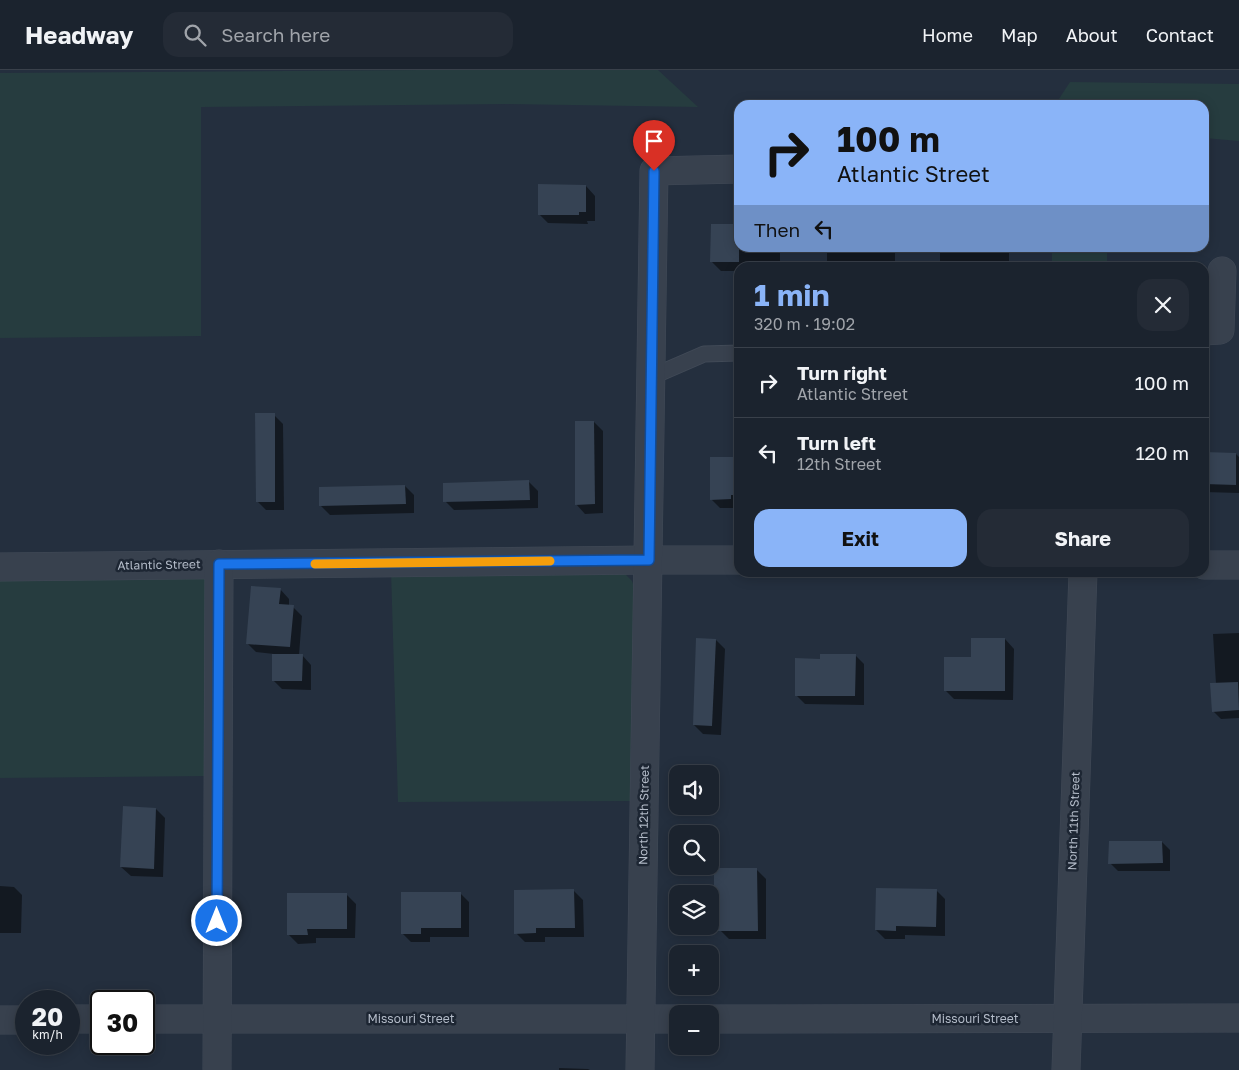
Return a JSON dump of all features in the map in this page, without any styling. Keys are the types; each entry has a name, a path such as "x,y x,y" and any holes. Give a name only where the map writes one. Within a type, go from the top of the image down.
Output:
{"street":[{"name":"North 12th Street","path":"640,1070 654,171 734,169"},
{"path":"1209,331 1220,330 1222,271"},
{"name":"Atlantic Street","path":"0,567 734,560"},
{"path":"217,1070 219,564"},
{"path":"1209,565 1239,566"},
{"name":"North 11th Street","path":"1066,1070 1083,577"},
{"name":"Missouri Street","path":"719,1019 1239,1018"},
{"name":"Missouri Street","path":"155,1019 669,1019"},
{"path":"0,1020 15,1020"}],"lane":[{"path":"651,377 704,354 734,353"}],"green space":[{"path":"658,70 698,107 506,104 201,107 201,336 0,338 0,73"},
{"path":"1070,82 1239,84 1239,141 1209,138 1209,100 1058,100"},
{"path":"1052,252 1107,252 1107,262 1052,262"},
{"path":"391,571 623,572 632,581 637,596 635,801 398,802"},
{"path":"202,572 210,583 209,776 0,778 0,574"}],"building":[{"path":"538,184 586,185 586,212 579,212 579,215 538,215"},
{"path":"711,224 734,224 734,252 739,252 739,262 710,262"},
{"path":"255,413 275,413 275,502 256,502"},
{"path":"575,421 594,421 595,504 575,505"},
{"path":"1209,452 1236,453 1236,485 1209,484"},
{"path":"710,457 734,457 734,495 731,495 731,499 710,500"},
{"path":"529,480 530,500 443,502 443,483"},
{"path":"405,485 406,504 319,506 319,487"},
{"path":"251,586 281,588 279,604 294,605 290,647 246,644"},
{"path":"696,638 716,639 712,726 693,725"},
{"path":"971,638 1005,638 1005,691 944,691 944,657 971,657"},
{"path":"272,654 303,654 302,681 272,681"},
{"path":"820,654 856,654 855,696 795,696 795,658 820,659"},
{"path":"1238,682 1239,710 1212,712 1210,683"},
{"path":"123,806 156,808 154,869 120,867"},
{"path":"1109,841 1162,841 1163,863 1108,864"},
{"path":"719,868 757,868 758,931 719,931 719,885 714,885 714,875 719,875"},
{"path":"876,888 937,889 936,927 896,926 896,931 875,930"},
{"path":"574,889 575,928 536,928 536,933 514,934 514,890"},
{"path":"401,892 461,892 461,928 421,928 421,934 401,934"},
{"path":"287,893 347,893 347,929 307,929 308,935 287,935"}],"slow traffic":[{"path":"315,564 550,561"}],"route":[{"path":"217,921 219,564 649,560 654,171"}]}
